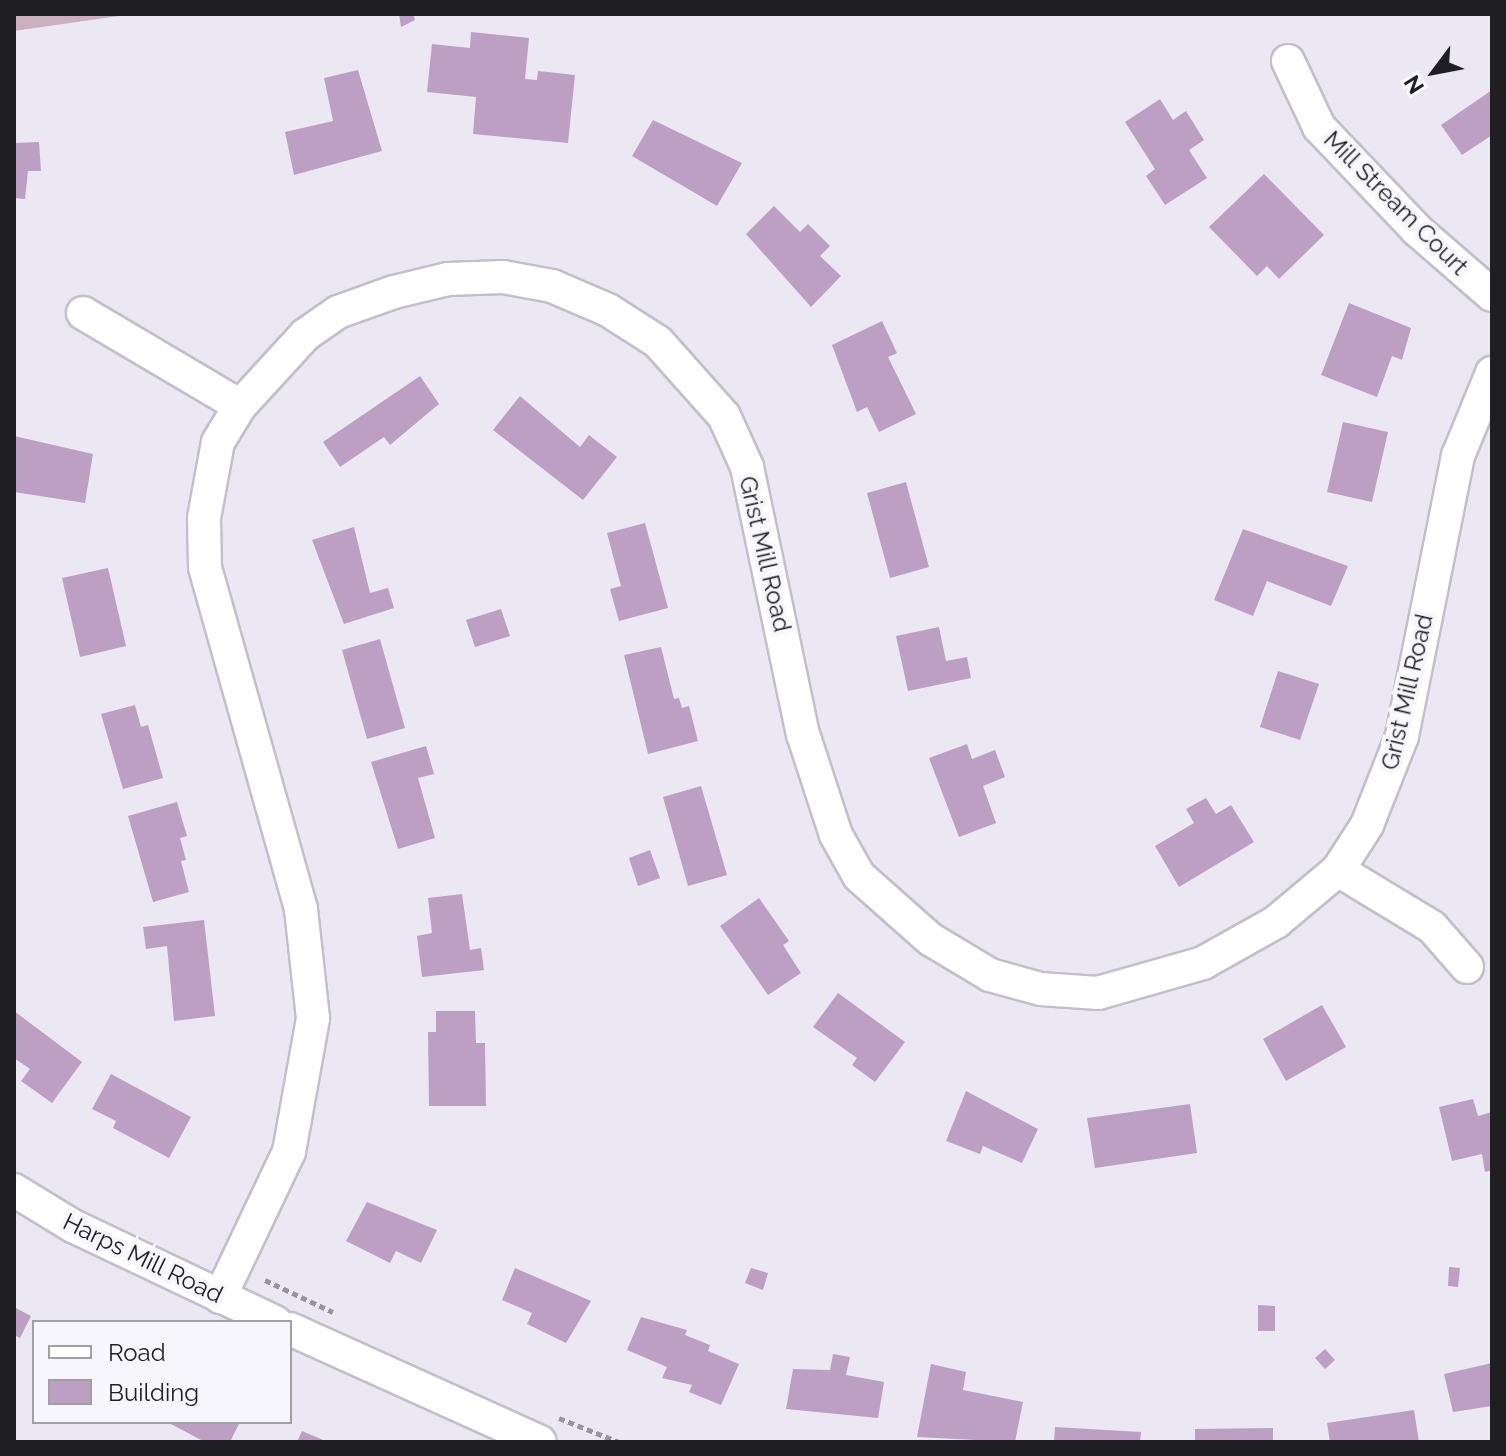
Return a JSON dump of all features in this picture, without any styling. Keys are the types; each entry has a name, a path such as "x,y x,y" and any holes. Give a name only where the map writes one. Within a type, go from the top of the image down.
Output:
{"street":[{"name":"Mill Stream Court","path":"1288,61 1319,127 1417,230 1492,295"},
{"name":"Grist Mill Road","path":"220,1297 289,1152 313,1018 301,909 205,567 211,474 218,442 240,406 305,335 338,312 448,279 503,277 552,286 608,310 658,342 724,416 747,467 803,734 836,835 859,876 897,912 990,975 1041,989 1098,993 1151,982 1203,963 1276,922 1338,870 1367,825 1402,736 1448,493 1492,373"},
{"path":"83,313 240,406"},
{"path":"1338,870 1432,927 1467,967"},
{"name":"Harps Mill Road","path":"14,1190 73,1226 271,1320"},
{"path":"292,1330 478,1429 540,1442"}],"shaded area":[{"path":"14,14 133,14 14,31"}],"building":[{"path":"399,14 413,14 415,20 401,27"},
{"path":"471,32 529,38 525,79 537,80 538,71 575,75 568,143 473,134 476,97 427,92 432,44 470,48"},
{"path":"358,70 382,151 294,175 285,132 333,121 324,78"},
{"path":"1492,90 1492,135 1462,155 1441,125"},
{"path":"1160,99 1173,120 1186,111 1204,140 1189,150 1207,178 1165,205 1146,176 1155,169 1125,122"},
{"path":"653,120 742,163 717,206 632,156"},
{"path":"39,142 41,171 28,171 25,199 14,198 14,143"},
{"path":"1264,174 1324,235 1279,279 1267,266 1257,276 1209,227"},
{"path":"774,206 800,232 808,224 830,246 820,256 841,276 811,307 746,234"},
{"path":"1349,303 1411,328 1402,360 1392,356 1377,397 1321,375"},
{"path":"882,321 897,353 888,357 916,414 879,432 867,407 857,412 832,345"},
{"path":"420,376 439,404 390,445 384,437 340,467 323,442"},
{"path":"520,396 580,447 589,435 617,457 583,500 493,430"},
{"path":"1343,422 1388,432 1372,502 1327,492"},
{"path":"14,436 93,454 85,503 14,492"},
{"path":"906,482 929,567 890,578 867,493"},
{"path":"645,523 668,608 619,621 610,589 621,586 607,533"},
{"path":"354,527 370,593 388,588 394,608 344,624 312,540"},
{"path":"1243,529 1348,566 1331,606 1267,581 1253,616 1214,600"},
{"path":"108,568 126,646 80,657 62,578"},
{"path":"501,609 510,636 475,647 466,620"},
{"path":"939,627 946,661 967,657 971,678 908,691 896,636"},
{"path":"380,639 405,728 367,739 342,650"},
{"path":"661,647 674,699 679,698 682,708 689,706 698,741 648,754 624,655"},
{"path":"1278,671 1319,684 1300,740 1260,727"},
{"path":"135,705 141,727 148,725 163,778 123,789 101,714"},
{"path":"967,744 972,759 995,750 1005,777 983,786 996,823 959,837 929,758"},
{"path":"426,746 434,774 418,778 435,838 398,849 371,762"},
{"path":"701,786 727,875 688,886 663,797"},
{"path":"1206,798 1216,814 1231,805 1254,842 1179,887 1155,846 1194,823 1186,809"},
{"path":"177,802 187,836 180,838 186,860 181,861 189,892 153,902 128,816"},
{"path":"650,850 660,878 638,886 629,858"},
{"path":"462,894 470,950 481,948 484,970 422,977 417,936 432,933 428,898"},
{"path":"759,898 789,941 783,945 801,973 768,995 720,926"},
{"path":"204,920 215,1016 174,1021 167,946 146,949 143,927"},
{"path":"838,993 905,1042 875,1082 852,1065 857,1058 813,1027"},
{"path":"1322,1005 1346,1047 1286,1081 1263,1039"},
{"path":"14,1011 82,1062 52,1103 21,1081 30,1069 14,1058"},
{"path":"436,1011 475,1011 476,1043 485,1043 486,1106 429,1106 428,1032 436,1032"},
{"path":"111,1074 191,1117 169,1158 113,1128 116,1121 92,1109"},
{"path":"966,1091 1038,1129 1022,1163 983,1146 980,1154 946,1141"},
{"path":"1473,1099 1478,1116 1492,1112 1492,1170 1485,1172 1482,1154 1452,1161 1439,1107"},
{"path":"1190,1104 1197,1153 1095,1168 1087,1118"},
{"path":"367,1202 437,1230 421,1263 396,1251 390,1263 346,1241"},
{"path":"1449,1267 1460,1268 1458,1287 1448,1286"},
{"path":"515,1268 591,1301 566,1343 527,1324 532,1313 502,1300"},
{"path":"751,1268 768,1273 763,1290 745,1283"},
{"path":"1258,1305 1275,1306 1275,1331 1258,1331"},
{"path":"14,1307 31,1316 20,1338 14,1335"},
{"path":"641,1317 687,1330 685,1335 710,1345 708,1351 739,1364 721,1405 689,1392 692,1385 662,1378 667,1367 627,1350"},
{"path":"1325,1349 1335,1360 1325,1369 1315,1358"},
{"path":"833,1354 850,1357 846,1375 884,1382 878,1418 786,1409 793,1369 830,1370"},
{"path":"1492,1363 1492,1406 1453,1412 1444,1374"},
{"path":"931,1364 966,1372 963,1390 1023,1402 1015,1442 917,1437"},
{"path":"1414,1410 1419,1442 1330,1442 1327,1423"},
{"path":"171,1424 239,1424 230,1442 205,1442"},
{"path":"1055,1427 1141,1432 1140,1442 1054,1442"},
{"path":"1273,1428 1273,1442 1195,1442 1195,1429"},
{"path":"302,1431 328,1442 297,1442"}]}
